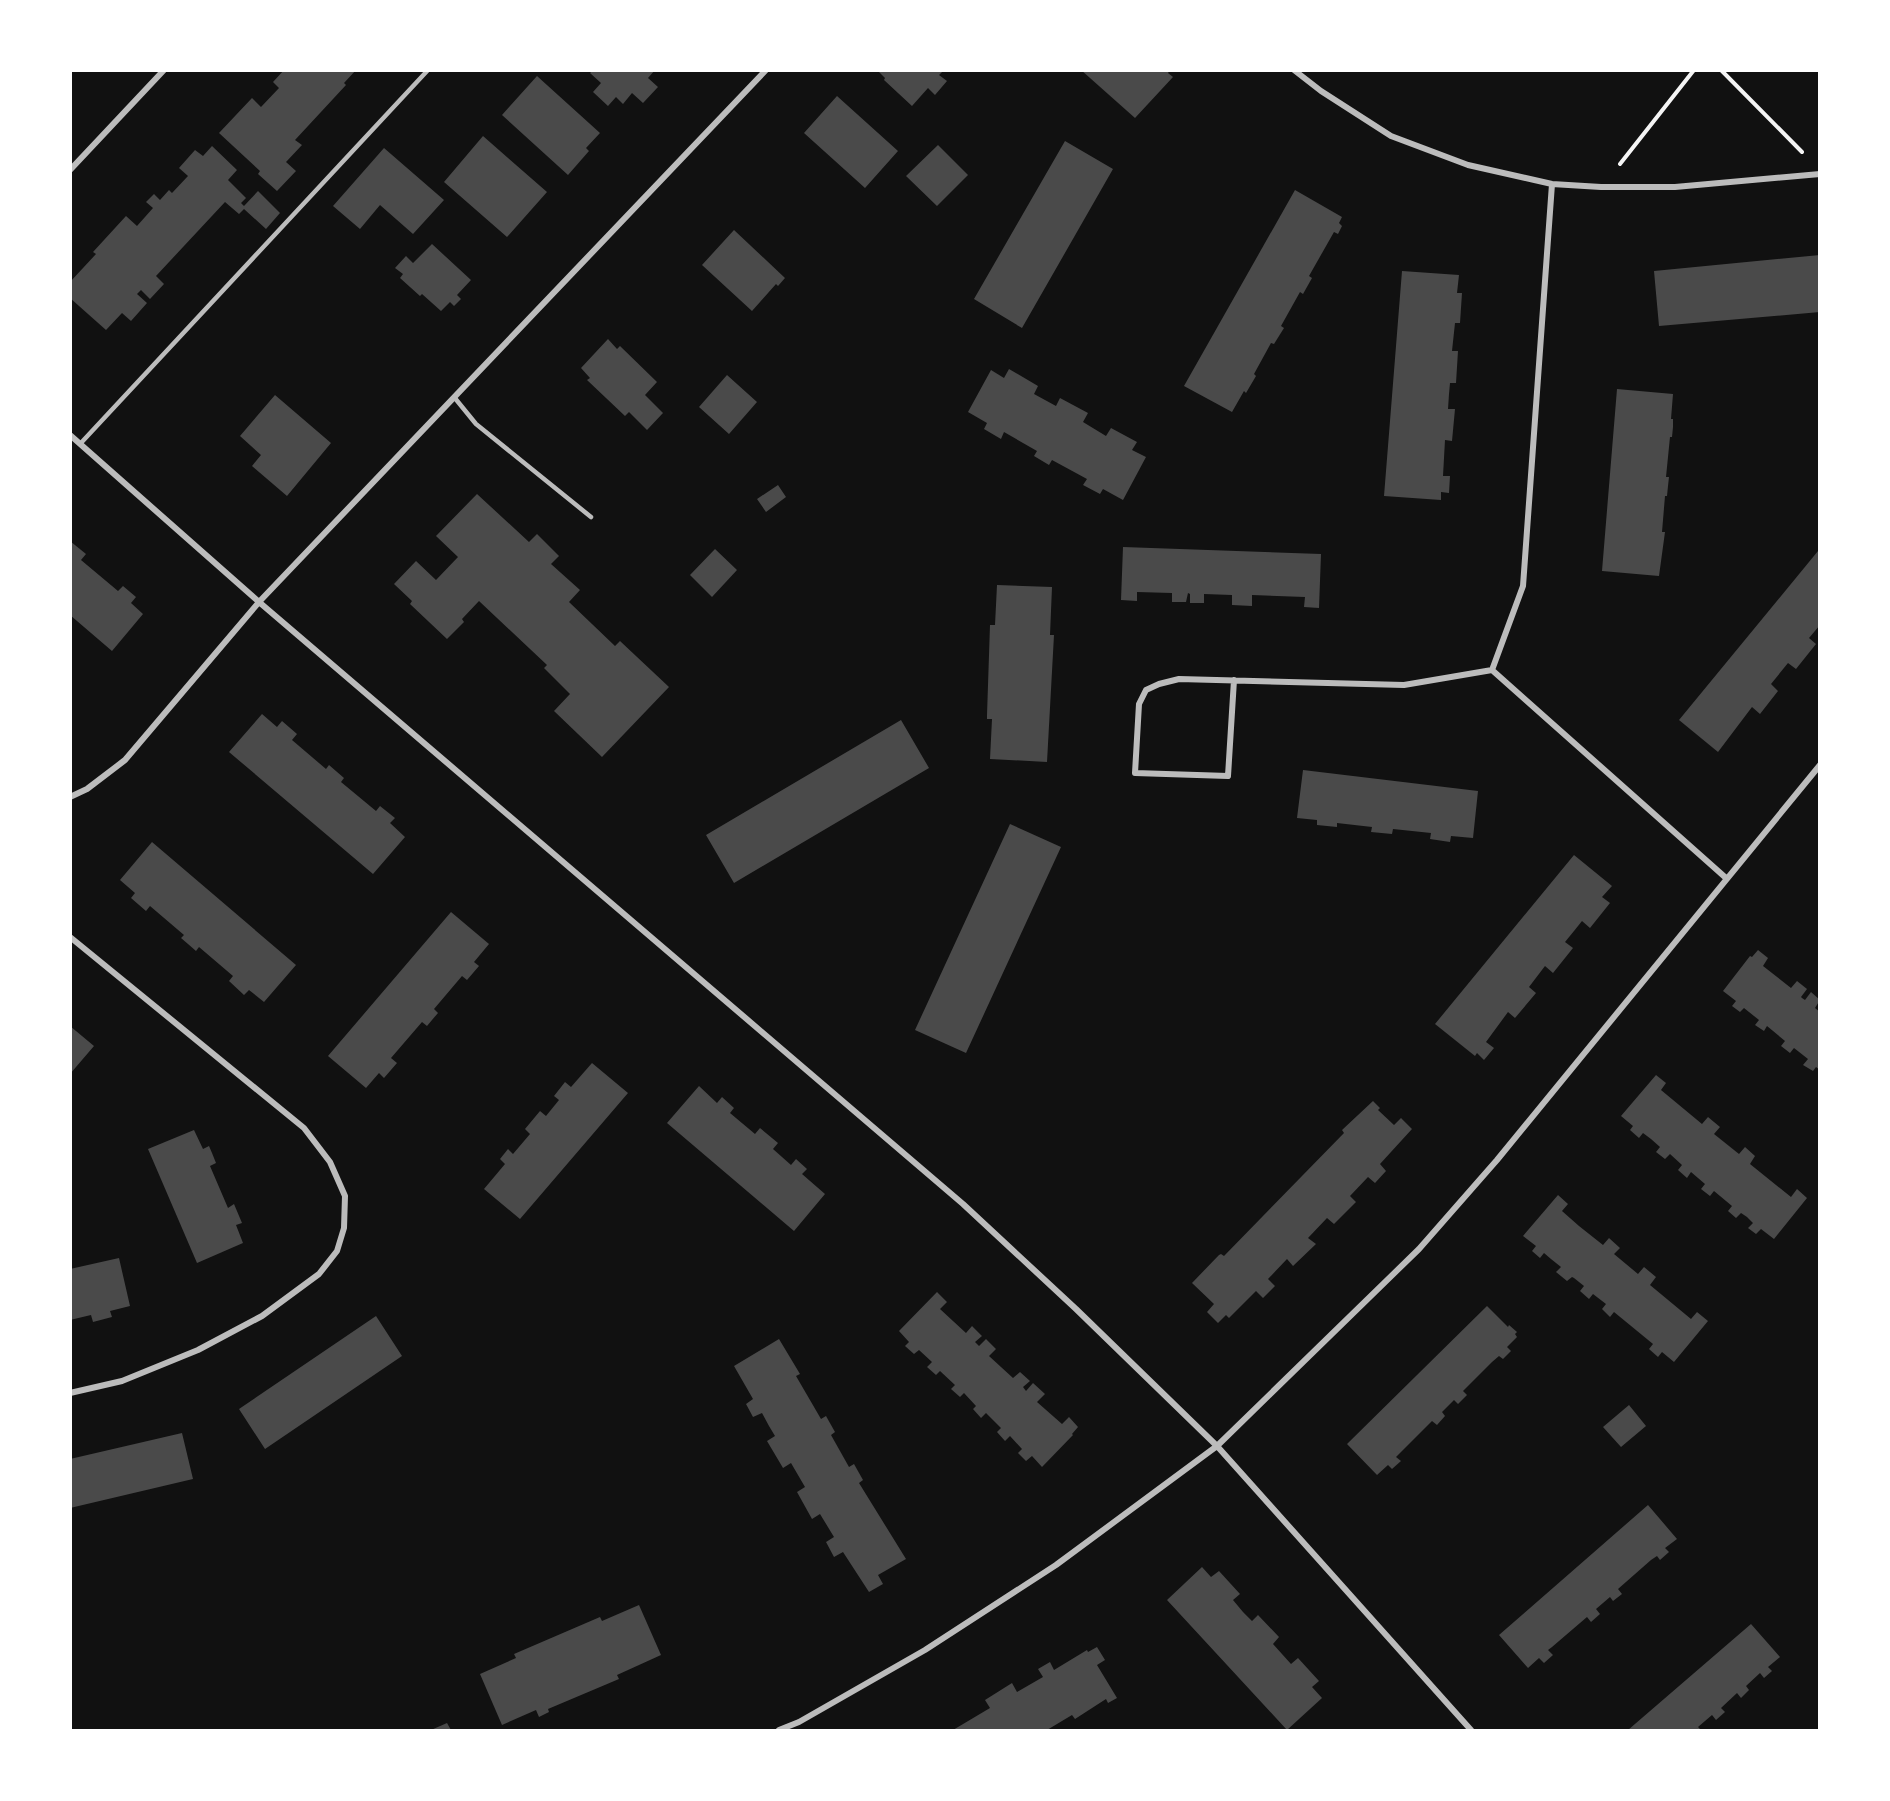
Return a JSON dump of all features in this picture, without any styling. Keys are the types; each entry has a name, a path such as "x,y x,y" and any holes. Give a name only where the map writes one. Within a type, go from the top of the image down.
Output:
{"street":[{"path":"70,170 164,70"},
{"path":"70,797 87,789 125,760 260,602 766,70"},
{"path":"1294,70 1321,92 1391,136 1468,165 1552,184 1601,187 1675,187 1820,174"},
{"path":"1492,670 1523,586 1552,184"},
{"path":"70,435 260,602 963,1204 1076,1309 1217,1446 1471,1731"},
{"path":"1234,680 1228,776 1135,773 1139,704 1146,690 1159,684 1179,679 1234,680 1404,685 1492,670"},
{"path":"1492,670 1726,878"},
{"path":"779,1731 925,1650 1056,1565 1217,1446 1427,1240 1497,1160 1820,765"},
{"path":"70,937 304,1128 330,1162 345,1196 345,1228 337,1251 319,1274 262,1316 198,1350 122,1381 70,1393"}],"lane":[{"path":"80,444 428,70"},
{"path":"454,398 476,424 591,517"}],"path":[{"path":"1601,187 1694,70"},
{"path":"1721,70 1803,153"}],"building":[{"path":"284,70 356,70 344,83 346,85 295,140 302,145 286,162 296,171 277,191 258,174 260,171 219,133 252,98 261,107 279,88 273,82"},
{"path":"593,70 655,70 648,78 658,87 643,103 632,93 623,104 616,97 608,106 593,92 601,83 590,73"},
{"path":"877,70 944,70 939,75 947,81 935,95 928,88 912,106 884,80 885,78"},
{"path":"1081,70 1170,70 1168,73 1173,77 1135,118"},
{"path":"537,76 600,133 586,148 589,151 568,175 502,115"},
{"path":"837,96 898,151 865,188 804,133"},
{"path":"483,136 547,192 507,237 444,182"},
{"path":"1065,141 1113,169 1022,328 974,299"},
{"path":"938,145 968,175 937,206 906,176"},
{"path":"212,146 237,170 228,180 246,198 241,203 244,206 258,191 280,213 266,229 244,209 239,214 225,202 156,276 164,284 150,299 141,290 137,294 147,303 131,321 122,313 106,330 70,298 70,282 96,254 93,252 126,216 137,226 153,208 146,202 154,194 160,200 169,190 172,193 188,176 179,168 195,150 203,156"},
{"path":"384,148 444,200 413,234 380,205 360,229 333,206"},
{"path":"1295,190 1342,217 1339,223 1342,226 1338,234 1334,232 1309,276 1312,278 1303,294 1300,292 1281,326 1284,328 1274,344 1271,343 1254,374 1256,376 1232,412 1184,386"},
{"path":"734,230 785,278 778,286 776,284 752,311 702,265"},
{"path":"432,244 471,280 457,295 461,299 454,306 450,302 441,311 400,278 403,274 395,268 406,256 413,263"},
{"path":"1820,255 1820,312 1659,326 1654,271"},
{"path":"1402,271 1459,275 1457,293 1462,293 1460,323 1455,323 1452,351 1458,351 1456,383 1450,383 1448,409 1455,409 1452,441 1445,440 1443,476 1450,476 1449,493 1441,492 1441,500 1384,496"},
{"path":"608,339 617,349 620,346 657,382 645,395 663,413 647,430 629,412 625,416 587,380 590,378 581,368"},
{"path":"1009,369 1038,386 1034,394 1056,406 1060,398 1088,413 1083,422 1106,436 1111,428 1137,442 1132,450 1146,457 1123,500 1103,489 1100,494 1083,485 1087,479 1052,460 1049,465 1034,456 1037,451 1004,432 1001,439 984,429 987,423 968,412 991,370 1004,378"},
{"path":"727,375 757,402 729,434 699,407"},
{"path":"1617,389 1673,394 1671,419 1673,419 1673,427 1672,437 1670,437 1666,477 1669,477 1662,532 1665,532 1659,576 1602,571"},
{"path":"275,395 331,443 287,496 252,466 261,455 240,436"},
{"path":"778,485 786,497 766,512 757,499"},
{"path":"477,494 529,542 537,534 559,556 551,564 580,590 569,602 615,646 620,641 669,687 602,757 554,711 570,694 544,668 547,665 479,601 462,619 464,622 447,639 410,604 412,601 394,584 416,561 436,580 458,557 436,536"},
{"path":"70,541 86,554 81,560 118,591 123,586 136,597 131,603 143,614 112,651 70,615"},
{"path":"1123,547 1321,554 1319,608 1304,607 1305,597 1252,595 1252,606 1232,605 1232,595 1204,594 1204,603 1190,603 1188,593 1186,602 1172,602 1172,593 1137,592 1137,601 1121,600"},
{"path":"715,549 737,570 712,597 690,575"},
{"path":"1818,551 1820,552 1820,625 1809,638 1816,644 1796,669 1788,663 1771,684 1778,691 1760,714 1752,707 1718,752 1679,720"},
{"path":"997,585 1052,587 1050,635 1054,635 1047,762 990,759 992,719 987,719 987,715 990,625 995,625"},
{"path":"262,714 277,727 282,721 297,734 292,740 326,769 329,765 344,778 341,782 376,811 380,806 395,818 390,823 405,837 373,874 229,752"},
{"path":"901,720 929,768 734,883 706,835"},
{"path":"1303,770 1478,791 1473,838 1451,836 1450,842 1430,839 1431,833 1393,829 1392,834 1371,832 1372,827 1337,823 1337,827 1317,825 1317,820 1297,818"},
{"path":"1010,824 1061,847 966,1053 915,1030"},
{"path":"152,842 296,965 264,1002 249,990 244,995 229,981 233,976 199,947 196,951 181,938 184,935 150,906 146,911 131,898 135,893 120,880"},
{"path":"1574,855 1612,886 1602,897 1610,903 1590,928 1582,921 1565,942 1573,948 1553,973 1545,966 1529,987 1536,993 1515,1018 1508,1012 1486,1042 1494,1048 1484,1060 1477,1053 1475,1056 1435,1024"},
{"path":"451,912 489,944 474,962 479,966 467,980 462,976 434,1009 438,1013 427,1026 422,1022 391,1058 397,1063 384,1078 379,1073 366,1088 328,1056"},
{"path":"1758,950 1768,958 1763,966 1791,988 1797,981 1807,989 1802,998 1805,1000 1811,992 1820,1000 1815,1008 1820,1012 1820,1070 1816,1067 1813,1071 1803,1065 1808,1059 1794,1048 1790,1053 1781,1046 1785,1041 1767,1026 1764,1031 1755,1025 1759,1020 1744,1008 1740,1012 1732,1006 1736,1001 1723,991 1750,956 1752,957"},
{"path":"70,1026 94,1046 70,1074"},
{"path":"592,1063 628,1093 520,1219 484,1189 505,1164 500,1159 508,1149 513,1154 530,1134 525,1129 540,1111 546,1116 559,1100 554,1096 565,1082 571,1087"},
{"path":"1656,1075 1666,1083 1661,1090 1702,1124 1708,1117 1720,1127 1714,1134 1739,1154 1745,1147 1755,1156 1750,1164 1791,1197 1797,1189 1807,1198 1774,1239 1761,1229 1756,1234 1748,1228 1753,1223 1747,1217 1741,1213 1736,1218 1728,1211 1732,1206 1714,1191 1710,1196 1701,1189 1705,1184 1691,1172 1687,1178 1678,1170 1682,1165 1670,1154 1665,1159 1656,1152 1660,1147 1651,1139 1643,1133 1639,1138 1630,1130 1633,1126 1621,1116"},
{"path":"699,1086 717,1103 722,1097 734,1108 730,1113 755,1134 760,1128 778,1143 773,1149 791,1165 796,1159 807,1169 802,1174 825,1194 794,1231 667,1123"},
{"path":"1373,1101 1380,1108 1378,1110 1394,1125 1401,1118 1412,1129 1380,1164 1386,1171 1375,1183 1368,1177 1350,1196 1356,1202 1334,1224 1327,1218 1308,1238 1316,1244 1293,1266 1287,1259 1268,1279 1275,1286 1263,1298 1256,1291 1229,1318 1226,1315 1218,1323 1207,1312 1214,1304 1192,1283 1219,1255 1224,1256 1344,1133 1342,1130"},
{"path":"194,1130 203,1149 209,1146 216,1163 210,1166 228,1208 234,1204 242,1223 236,1225 243,1243 197,1263 148,1149"},
{"path":"1558,1195 1568,1204 1562,1211 1579,1226 1603,1245 1609,1238 1620,1248 1614,1254 1638,1274 1644,1267 1656,1277 1650,1285 1691,1319 1697,1312 1708,1321 1674,1362 1662,1352 1658,1357 1649,1349 1653,1344 1614,1312 1610,1317 1602,1309 1606,1304 1593,1294 1589,1299 1580,1291 1584,1286 1572,1277 1567,1281 1556,1272 1561,1267 1544,1253 1540,1258 1532,1251 1536,1246 1523,1236"},
{"path":"119,1258 130,1306 110,1311 112,1317 93,1322 91,1315 70,1320 70,1269"},
{"path":"937,1292 947,1302 940,1309 966,1333 972,1326 982,1336 975,1342 979,1346 986,1339 996,1349 989,1356 1013,1378 1020,1372 1030,1381 1023,1387 1026,1391 1033,1383 1045,1394 1037,1402 1062,1424 1069,1417 1078,1427 1042,1467 1032,1456 1026,1461 1018,1453 1022,1449 1010,1436 1005,1441 997,1432 1001,1428 986,1413 981,1418 973,1409 976,1406 964,1393 960,1397 951,1389 955,1385 940,1371 936,1375 927,1367 932,1362 919,1350 914,1354 905,1346 909,1342 899,1331"},
{"path":"1487,1306 1508,1327 1509,1325 1517,1332 1515,1334 1517,1337 1507,1347 1511,1351 1503,1359 1499,1356 1492,1362 1463,1391 1467,1395 1458,1404 1454,1400 1442,1412 1445,1416 1437,1425 1432,1421 1396,1457 1401,1461 1392,1469 1388,1465 1377,1475 1347,1444"},
{"path":"376,1316 402,1356 265,1449 239,1409"},
{"path":"779,1339 800,1374 796,1376 821,1419 826,1416 835,1432 831,1435 849,1467 854,1464 863,1480 859,1483 906,1559 878,1575 883,1584 869,1592 843,1552 834,1557 826,1542 834,1537 820,1514 812,1519 797,1492 805,1487 791,1463 783,1468 767,1441 775,1436 762,1413 753,1417 746,1404 753,1399 734,1366"},
{"path":"1629,1405 1646,1426 1621,1447 1603,1427"},
{"path":"182,1433 193,1479 70,1508 70,1459"},
{"path":"1648,1505 1677,1539 1665,1548 1669,1552 1660,1560 1657,1556 1651,1560 1618,1589 1622,1594 1613,1601 1610,1597 1596,1609 1600,1614 1591,1622 1587,1617 1548,1650 1553,1655 1544,1663 1539,1658 1528,1668 1499,1635"},
{"path":"1202,1567 1211,1577 1219,1571 1240,1594 1233,1600 1243,1612 1252,1621 1258,1615 1279,1637 1273,1644 1291,1664 1298,1658 1319,1681 1312,1687 1322,1698 1287,1730 1167,1600"},
{"path":"639,1605 661,1655 617,1675 619,1679 548,1709 549,1712 539,1717 536,1710 502,1725 480,1674 516,1658 514,1654 600,1617 602,1621"},
{"path":"1751,1624 1780,1657 1768,1667 1772,1671 1764,1678 1760,1673 1746,1686 1749,1690 1741,1698 1737,1693 1721,1708 1725,1712 1716,1720 1712,1715 1698,1727 1701,1730 1628,1730"},
{"path":"1097,1647 1105,1660 1097,1665 1117,1698 1108,1703 1106,1699 1075,1719 1072,1715 1047,1730 953,1730 990,1708 985,1700 1012,1683 1017,1692 1043,1677 1038,1669 1050,1662 1054,1670 1087,1650 1088,1652"},
{"path":"447,1723 451,1730 431,1730"}]}
